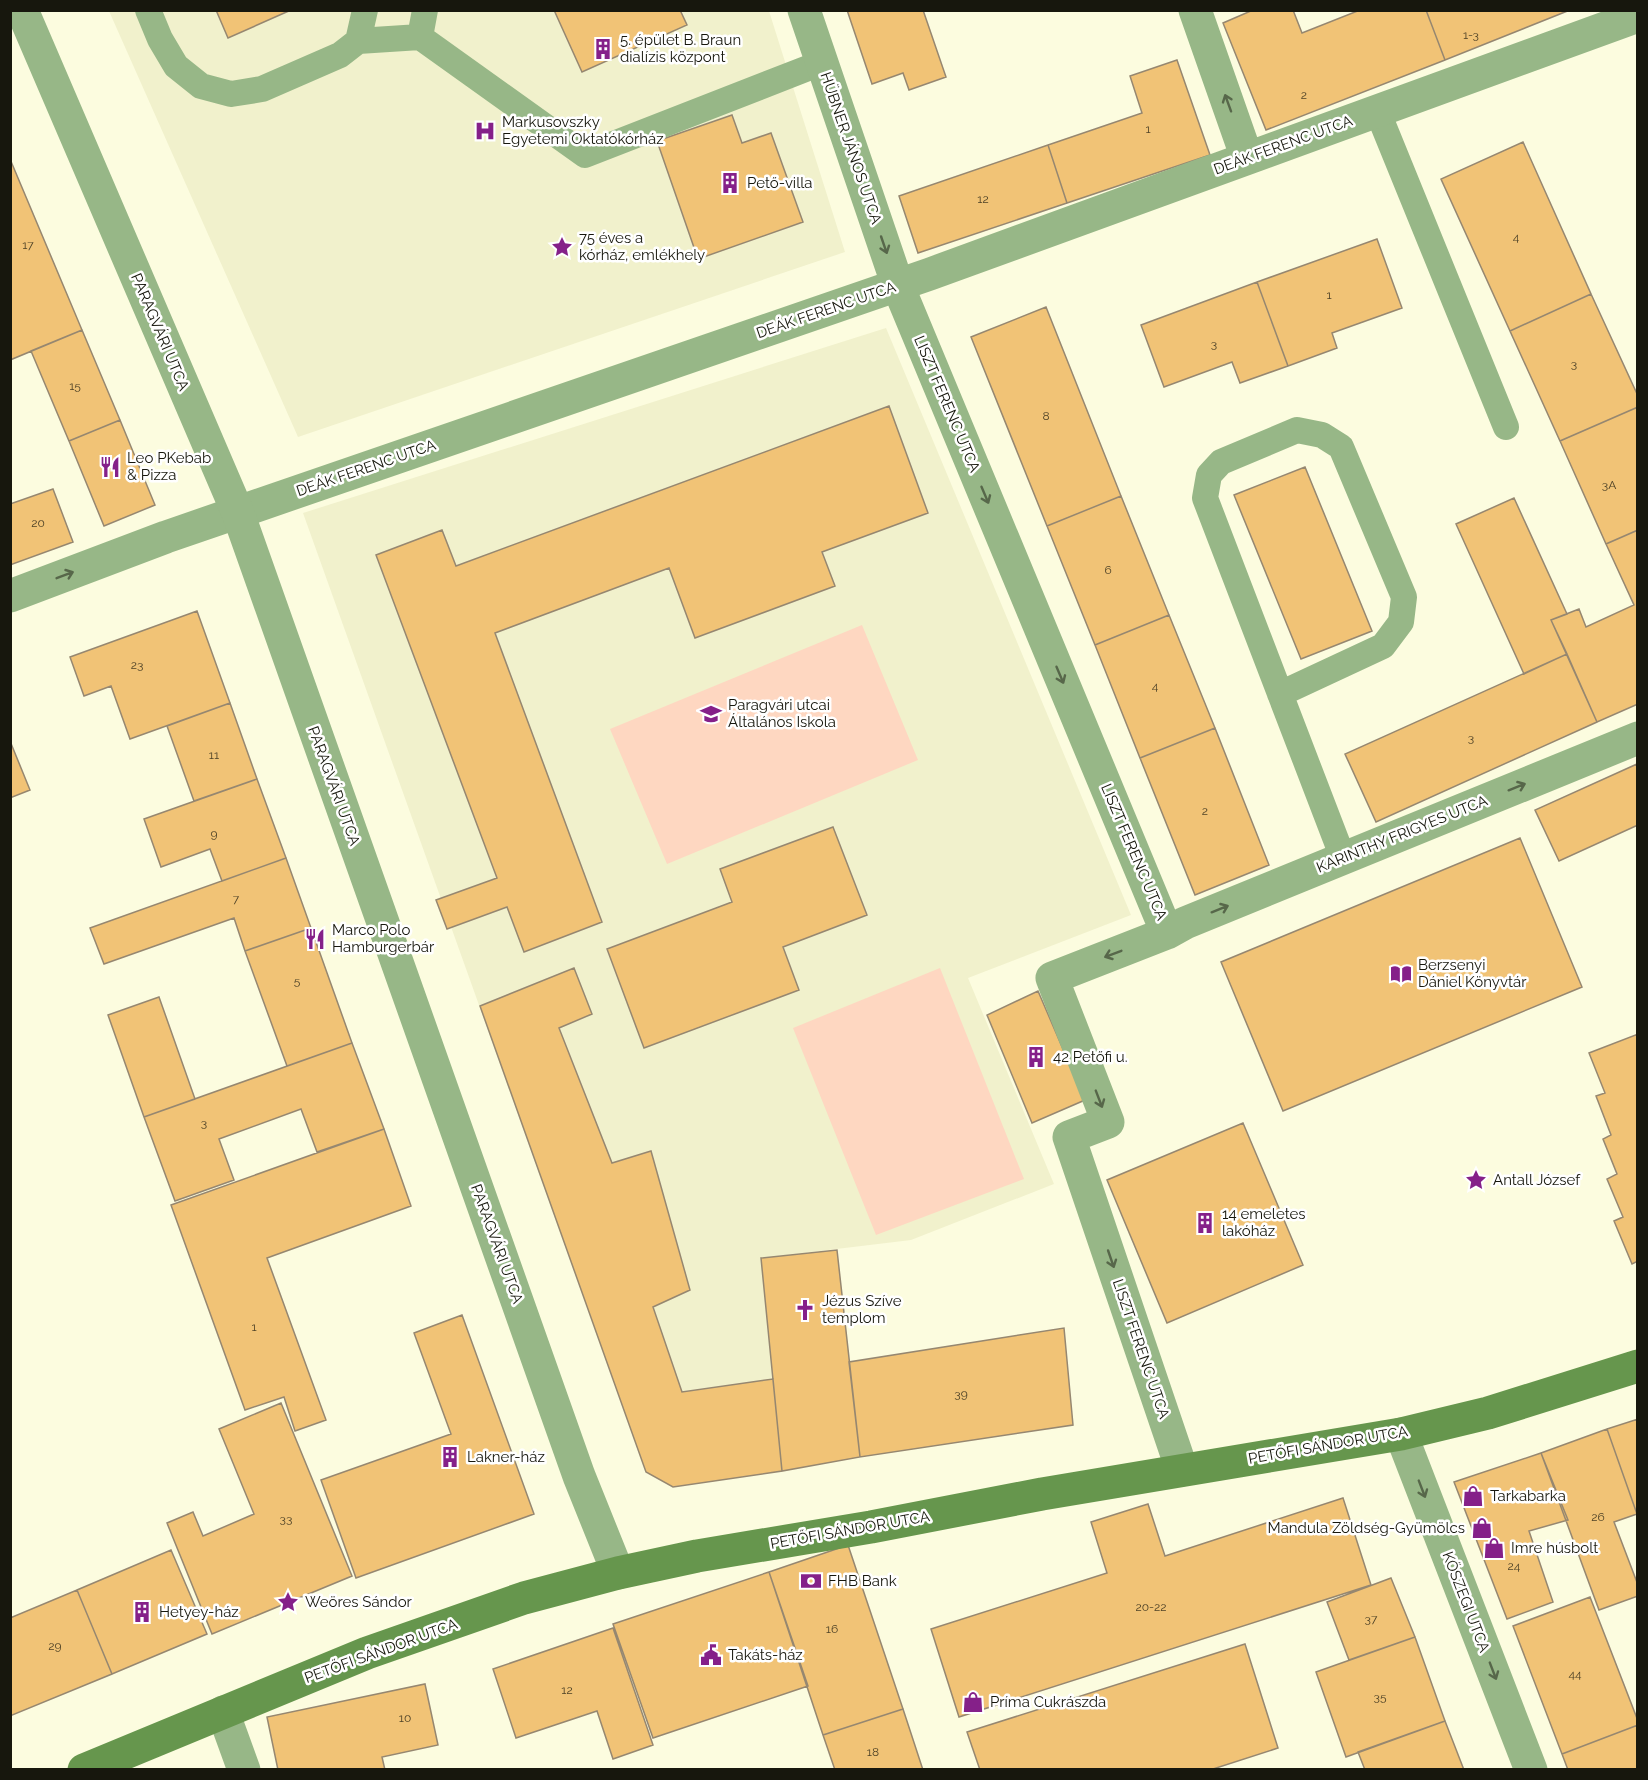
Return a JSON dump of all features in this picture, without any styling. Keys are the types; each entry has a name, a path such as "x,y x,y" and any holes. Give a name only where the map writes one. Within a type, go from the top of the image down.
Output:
{"main road":[{"name":"PETŐFI SÁNDOR UTCA","path":"84,1770 367,1653 524,1598 618,1573 697,1556 871,1527 1042,1494 1401,1434 1488,1413 1638,1366"}],"street":[{"name":"PARAGVÁRI UTCA","path":"22,10 238,513 579,1476 618,1573"},
{"name":"HÜBNER JÁNOS UTCA","path":"804,10 898,286"},
{"path":"1195,10 1247,158"},
{"name":"DEÁK FERENC UTCA","path":"10,596 238,513 898,286 1638,16"},
{"name":"LISZT FERENC UTCA","path":"898,286 1167,933 1052,978 1108,1122 1070,1137 1182,1470"},
{"name":"KARINTHY FRIGYES UTCA","path":"1167,933 1185,923 1638,738"},
{"name":"KŐSZEGI UTCA","path":"1401,1434 1531,1770"},
{"path":"223,1712 244,1770"}],"lane":[{"path":"148,10 160,39 176,66 201,86 231,94 262,89 340,55 358,41 420,37 585,155 821,63"},
{"path":"358,41 365,10"},
{"path":"420,37 425,10"},
{"path":"1377,111 1506,427"},
{"path":"1280,694 1383,646 1401,622 1404,597 1341,447 1322,435 1297,430 1221,462 1209,476 1205,498 1280,694 1343,858"}],"shaded area":[{"name":"Markusovszky Egyetemi Oktatókórház","path":"109,11 769,11 845,252 298,437"},
{"name":"Paragvári utcai Általános Iskola","path":"886,328 1131,915 968,978 1054,1184 911,1240 761,1258 782,1471 646,1472 303,513"},
{"path":"862,625 918,760 667,864 610,729"},
{"path":"940,968 1024,1179 876,1235 793,1028"}],"building":[{"path":"216,10 291,10 228,38"},
{"name":"5. épület B. Braun dialízis központ","path":"554,10 680,10 687,25 582,72"},
{"path":"847,10 923,10 946,77 909,90 903,73 872,84"},
{"path":"1253,10 1293,10 1302,33 1360,10 1426,10 1445,60 1266,130 1223,23"},
{"path":"1426,10 1570,10 1445,60"},
{"path":"1177,60 1210,155 1067,203 1048,145 1142,113 1130,76"},
{"name":"Pető-villa","path":"732,115 742,143 771,133 803,222 698,259 657,141"},
{"path":"1523,142 1591,294 1510,331 1441,179"},
{"path":"1048,145 1067,203 918,253 899,196"},
{"path":"10,159 82,330 10,360"},
{"path":"1377,239 1402,308 1332,333 1337,348 1288,366 1257,282"},
{"path":"1257,282 1288,366 1240,383 1232,362 1164,387 1141,325"},
{"path":"1591,294 1638,396 1638,407 1560,441 1510,331"},
{"path":"1046,307 1121,496 1047,526 971,337"},
{"path":"82,330 120,420 69,441 31,351"},
{"path":"889,406 928,513 822,552 835,586 695,638 669,568 495,633 602,922 524,952 507,907 447,929 436,900 497,878 376,555 442,530 456,566"},
{"path":"1638,407 1638,530 1606,544 1560,441"},
{"name":"Leo PKebab & Pizza","path":"120,420 155,505 104,526 69,441"},
{"path":"1305,467 1372,631 1301,659 1234,495"},
{"path":"53,489 73,542 10,565 10,504"},
{"path":"1121,496 1169,615 1095,645 1047,526"},
{"path":"1514,498 1567,614 1551,620 1567,654 1524,674 1456,524"},
{"path":"1638,530 1638,704 1597,722 1551,620 1579,609 1586,627 1634,605 1606,544"},
{"path":"197,611 230,703 130,739 111,686 84,696 70,657"},
{"path":"1169,615 1215,728 1140,758 1095,645"},
{"path":"1567,654 1597,722 1376,822 1345,754"},
{"path":"230,703 257,779 194,801 167,726"},
{"path":"1215,728 1269,865 1195,895 1140,758"},
{"path":"10,741 30,790 10,798"},
{"path":"1637,764 1638,825 1559,861 1535,810"},
{"path":"257,779 286,858 222,881 210,849 161,867 144,819"},
{"path":"833,827 867,915 783,947 799,990 644,1048 607,949 732,902 720,869"},
{"name":"Berzsenyi Dániel Könyvtár","path":"1520,838 1582,987 1283,1111 1221,962"},
{"path":"286,858 311,928 245,951 234,918 104,964 90,928"},
{"path":"311,928 352,1043 287,1066 245,951"},
{"path":"574,968 592,1014 559,1028 612,1163 651,1151 690,1290 653,1307 682,1392 773,1379 782,1471 673,1487 646,1472 480,1006"},
{"name":"42 Petőfi u.","path":"1038,991 1085,1100 1032,1123 987,1015"},
{"path":"159,997 195,1099 144,1117 108,1015"},
{"path":"1638,1034 1638,1261 1632,1264 1614,1221 1623,1217 1607,1179 1617,1174 1603,1139 1611,1135 1596,1096 1605,1093 1589,1053"},
{"path":"352,1043 384,1129 317,1152 301,1109 219,1139 234,1180 175,1201 144,1117"},
{"name":"14 emeletes lakóház","path":"1243,1123 1303,1265 1167,1323 1107,1180"},
{"path":"384,1129 411,1206 267,1258 326,1420 295,1431 284,1397 245,1410 171,1205"},
{"name":"Jézus Szíve templom","path":"837,1250 860,1457 782,1471 761,1258"},
{"name":"Lakner-ház","path":"462,1315 534,1514 356,1578 321,1480 451,1434 414,1333"},
{"path":"1064,1328 1073,1425 860,1457 849,1362"},
{"path":"281,1403 352,1576 212,1634 167,1523 193,1512 203,1536 254,1514 219,1429"},
{"path":"1638,1419 1638,1514 1637,1514 1607,1429"},
{"path":"1607,1429 1637,1514 1614,1522 1638,1585 1638,1596 1599,1610 1541,1453"},
{"path":"1541,1453 1568,1520 1529,1531 1553,1602 1507,1619 1454,1482"},
{"path":"1343,1498 1371,1585 959,1717 931,1629 1107,1573 1091,1522 1148,1504 1165,1556"},
{"path":"848,1545 903,1709 823,1735 769,1572"},
{"name":"Hetyey-ház","path":"171,1550 207,1634 112,1674 77,1590"},
{"name":"Takáts-ház","path":"769,1572 808,1686 653,1738 613,1624"},
{"path":"1391,1578 1415,1637 1349,1660 1327,1602"},
{"path":"77,1590 112,1674 10,1716 10,1618"},
{"path":"1590,1597 1638,1725 1562,1754 1513,1626"},
{"path":"613,1628 653,1745 613,1759 597,1711 516,1738 493,1669"},
{"path":"1415,1637 1445,1721 1346,1757 1316,1672"},
{"path":"1245,1644 1278,1748 1210,1770 980,1770 967,1732"},
{"path":"425,1684 438,1745 382,1757 385,1770 278,1770 267,1717"},
{"path":"903,1709 923,1770 835,1770 823,1735"},
{"path":"1445,1721 1464,1770 1365,1770 1358,1752"},
{"path":"1638,1725 1638,1770 1568,1770 1562,1754"}],"place":[{"name":"5. épület B. Braun dialízis központ","path":"603,49"},
{"name":"Markusovszky Egyetemi Oktatókórház","path":"485,131"},
{"name":"Pető-villa","path":"730,183"},
{"name":"75 éves a kórház, emlékhely","path":"562,247"},
{"name":"Leo PKebab & Pizza","path":"110,467"},
{"name":"Paragvári utcai Általános Iskola","path":"711,714"},
{"name":"Marco Polo Hamburgerbár","path":"315,939"},
{"name":"Berzsenyi Dániel Könyvtár","path":"1401,974"},
{"name":"42 Petőfi u.","path":"1036,1057"},
{"name":"Antall József","path":"1476,1180"},
{"name":"14 emeletes lakóház","path":"1205,1223"},
{"name":"Jézus Szíve templom","path":"805,1310"},
{"name":"Lakner-ház","path":"450,1457"},
{"name":"Tarkabarka","path":"1473,1496"},
{"name":"Mandula Zöldség-Gyümölcs","path":"1482,1528"},
{"name":"Imre húsbolt","path":"1494,1548"},
{"name":"FHB Bank","path":"811,1581"},
{"name":"Weöres Sándor","path":"288,1602"},
{"name":"Hetyey-ház","path":"142,1612"},
{"name":"Takáts-ház","path":"711,1655"},
{"name":"Príma Cukrászda","path":"973,1702"}]}
